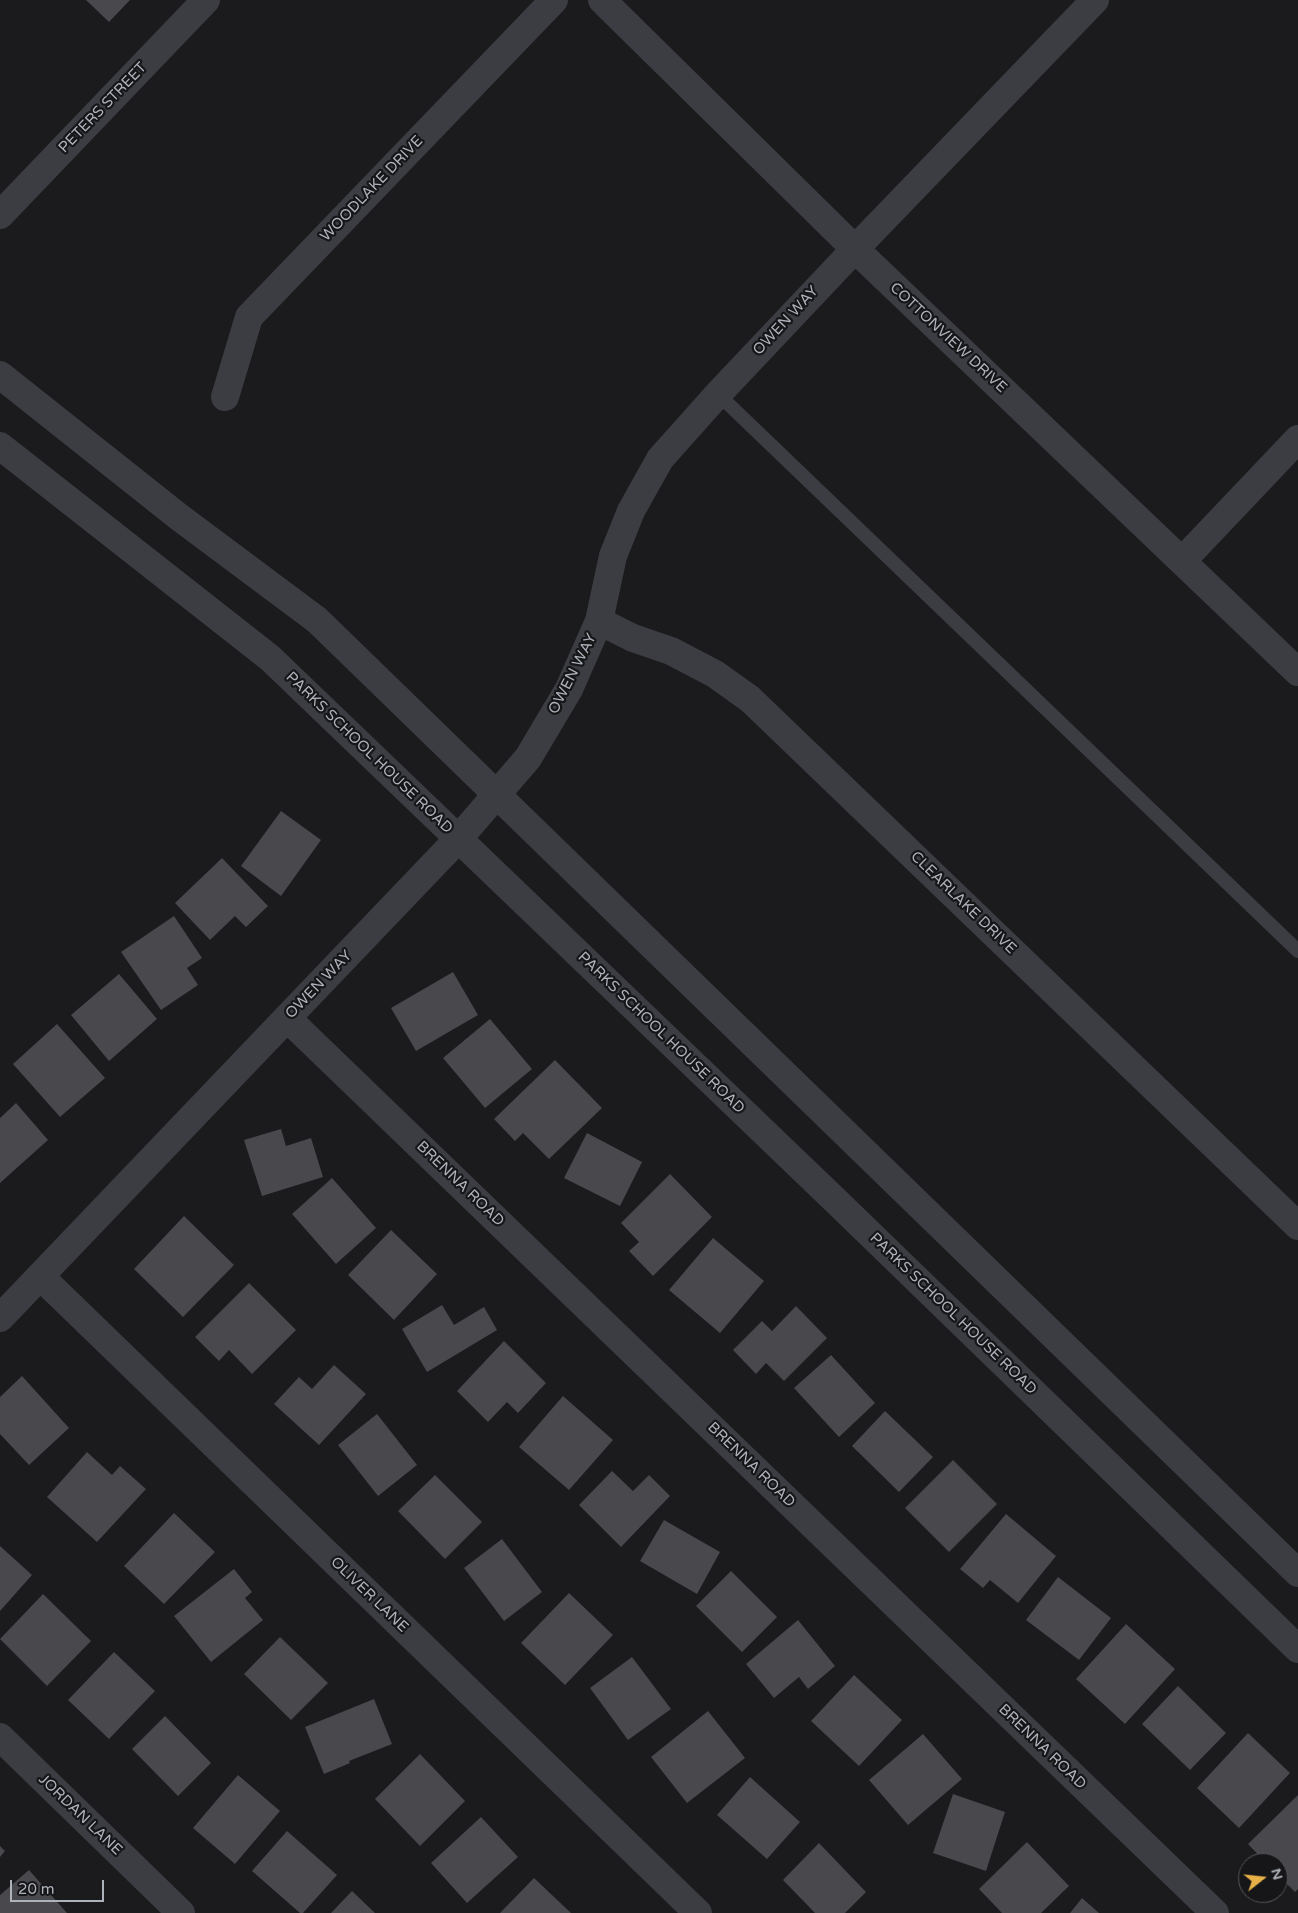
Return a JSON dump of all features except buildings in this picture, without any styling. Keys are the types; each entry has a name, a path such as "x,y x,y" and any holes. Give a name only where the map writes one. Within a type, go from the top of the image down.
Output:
{"street":[{"name":"PETERS STREET","path":"0,215 206,0"},
{"name":"WOODLAKE DRIVE","path":"226,397 249,317 554,0"},
{"name":"COTTONVIEW DRIVE","path":"602,0 855,249 1183,560 1298,672"},
{"name":"OWEN WAY","path":"0,1318 459,838 528,758 569,688 599,621 613,556 631,511 660,459 718,394 855,249 1096,0"},
{"path":"0,375 179,517 317,620 1298,1574"},
{"path":"1183,560 1298,439"},
{"name":"PARKS SCHOOL HOUSE ROAD","path":"0,446 270,658 459,838 1298,1649"},
{"name":"CLEARLAKE DRIVE","path":"599,621 634,638 671,651 715,674 750,699 1298,1226"},
{"name":"BRENNA ROAD","path":"288,1018 1214,1913"},
{"name":"OLIVER LANE","path":"40,1276 698,1913"},
{"name":"JORDAN LANE","path":"0,1737 181,1913"}],"lane":[{"path":"718,394 1298,951"}]}
